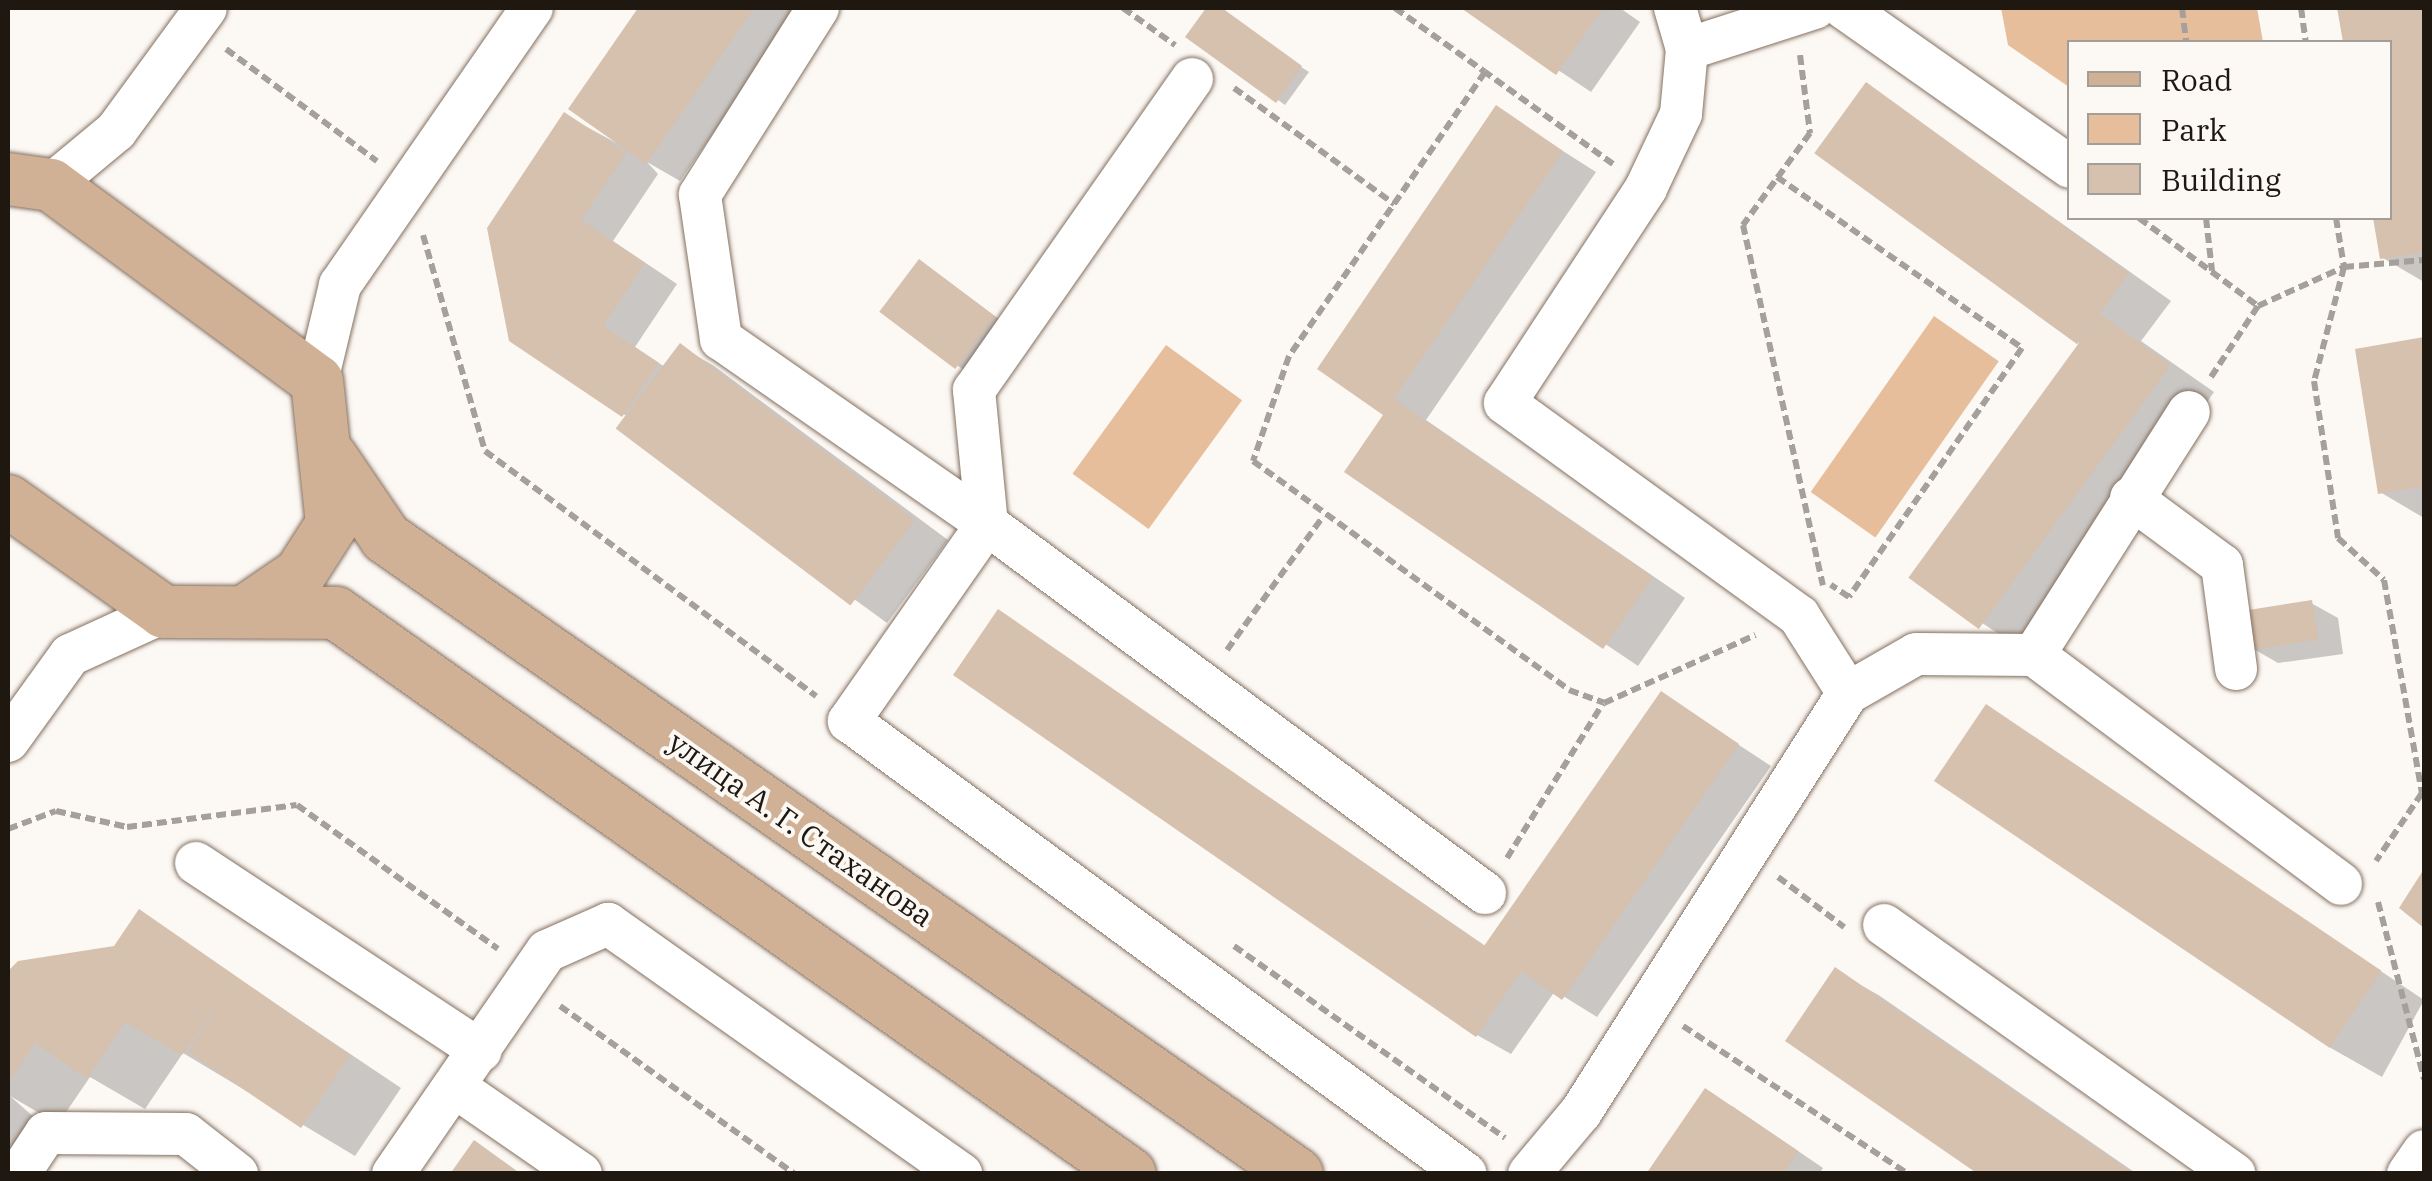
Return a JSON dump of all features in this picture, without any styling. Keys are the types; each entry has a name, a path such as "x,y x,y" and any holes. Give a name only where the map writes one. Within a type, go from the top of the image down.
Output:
{"main road":[{"path":"29,182 317,381 331,457 332,524 300,574 246,611"},
{"name":"улица А. Г. Стаханова","path":"331,457 386,538 1297,1174"},
{"path":"8,502 164,612 336,613 1130,1174"}],"street":[{"path":"317,381 340,285 532,8"},
{"path":"818,8 700,195 721,339 987,524 1485,893"},
{"path":"1675,8 1687,49 1681,114 1659,164 1504,403 1799,616 1848,693"},
{"path":"1844,8 2067,165"},
{"path":"1687,49 1805,11"},
{"path":"29,182 116,132 199,16"},
{"path":"1199,70 974,390 987,524 850,720 1466,1174"},
{"path":"2034,655 2188,412"},
{"path":"2132,498 2222,565 2236,669"},
{"path":"8,741 70,654 164,612"},
{"path":"1529,1174 1750,856 1848,693 1916,654 2034,655 2362,879"},
{"path":"196,863 481,1051"},
{"path":"393,1174 547,951 608,924 961,1174"},
{"path":"1884,925 2235,1174"},
{"path":"454,1087 581,1174"},
{"path":"19,1174 46,1133 66,1133 186,1134 237,1174"}],"path":[{"path":"1123,8 1199,70 1394,204"},
{"path":"1395,8 1485,72"},
{"path":"2182,8 2186,40"},
{"path":"2300,8 2306,40"},
{"path":"1777,178 2022,348 1849,598 1826,581 1742,225 1810,133 1805,11"},
{"path":"199,16 410,185 484,451 850,720"},
{"path":"2142,220 2258,306"},
{"path":"2206,220 2212,272"},
{"path":"2336,220 2344,267 2314,381 2338,538 2384,580 2422,793 2362,879 2424,1079"},
{"path":"2188,412 2258,306 2344,267 2424,260"},
{"path":"1202,684 1322,518"},
{"path":"1799,616 1826,581"},
{"path":"1485,893 1604,703"},
{"path":"8,829 56,811 127,827 297,805 795,1174"},
{"path":"1750,856 1848,930 1884,925"},
{"path":"1650,1004 1908,1174"}],"green space":[{"path":"2001,8 2257,8 2263,40 2067,40 2067,86 2008,45"},
{"path":"1934,316 1999,361 1875,537 1811,492"},
{"path":"1166,345 1242,400 1149,529 1073,474"}],"building":[{"path":"638,8 754,8 646,164 568,109"},
{"path":"1206,8 1222,8 1302,66 1276,103 1185,37"},
{"path":"1461,8 1603,8 1556,75"},
{"path":"2337,8 2424,8 2424,252 2380,259 2373,220 2392,220 2392,40 2343,40"},
{"path":"1866,82 2129,273 2077,344 1814,153"},
{"path":"1496,105 1563,151 1394,399 1653,577 1603,649 1344,472 1383,415 1317,369"},
{"path":"564,112 626,153 581,220 645,263 603,326 659,363 622,417 509,341 487,228"},
{"path":"919,259 995,316 955,369 879,312"},
{"path":"2100,314 2170,365 1979,629 1908,578"},
{"path":"2424,337 2424,486 2378,494 2355,349"},
{"path":"680,343 915,520 850,605 616,428"},
{"path":"2312,600 2318,640 2250,650 2244,611"},
{"path":"998,609 1484,946 1661,691 1739,744 1562,1000 1521,971 1476,1037 953,675"},
{"path":"1986,704 2381,971 2329,1048 1934,781"},
{"path":"2424,869 2424,928 2399,908"},
{"path":"139,909 350,1055 301,1128 188,1052 222,998 182,1055 125,1022 87,1079 35,1043 8,1083 8,971 18,961 114,946"},
{"path":"1835,967 2134,1174 1978,1174 1785,1041"},
{"path":"1705,1088 1798,1151 1783,1174 1646,1174"},
{"path":"474,1140 521,1174 450,1174"}]}
